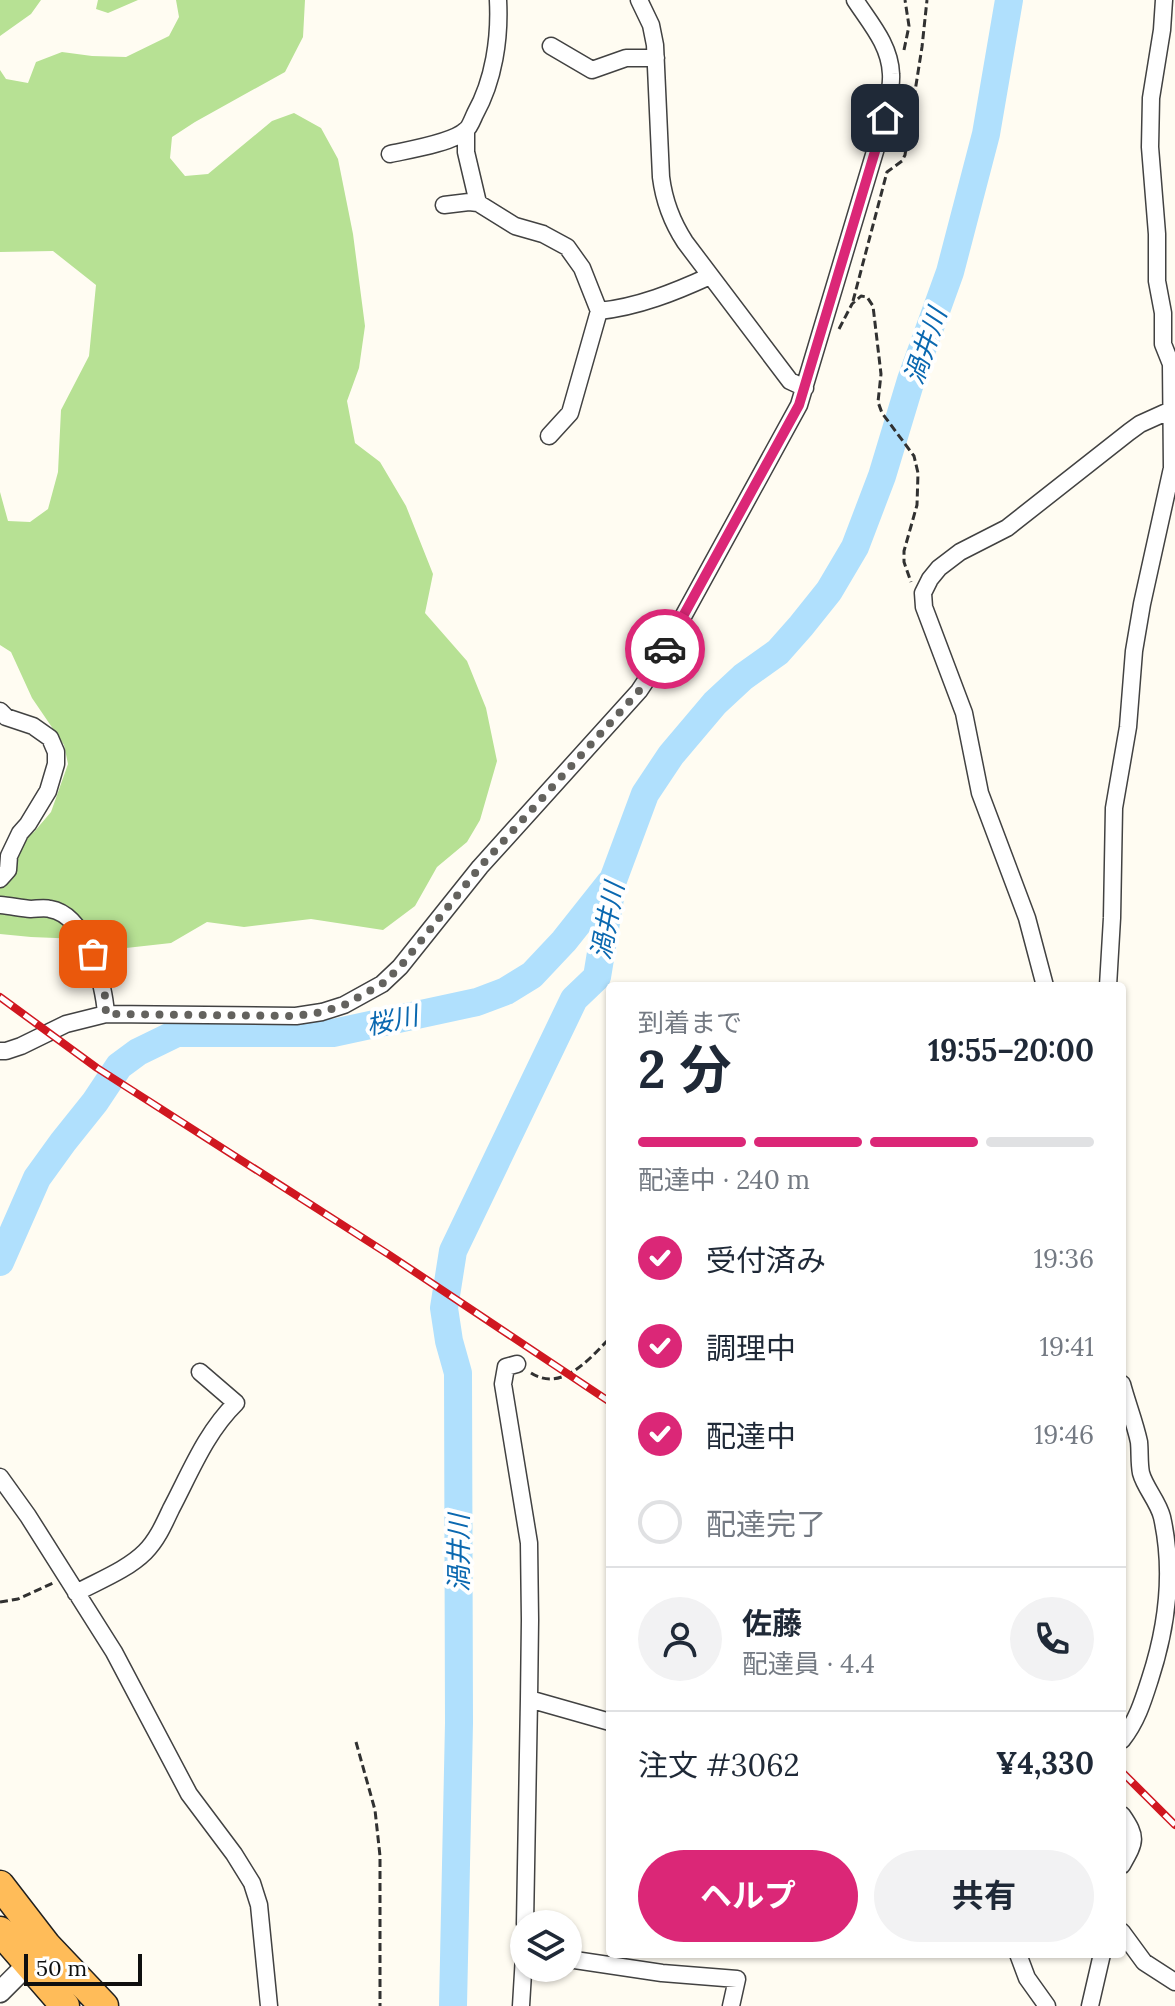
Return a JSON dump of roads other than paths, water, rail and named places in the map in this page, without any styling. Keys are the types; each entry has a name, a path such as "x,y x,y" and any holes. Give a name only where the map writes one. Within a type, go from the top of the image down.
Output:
{"highway":[{"path":"0,1885 65,2006"},
{"path":"0,1931 37,1954 104,2006"}],"street":[{"path":"478,203 466,152 466,130 482,102 491,76 498,37 498,0"},
{"path":"639,0 654,34 663,193 678,233 790,381 805,388"},
{"path":"0,1051 21,1046 66,1024 106,1014 296,1016 322,1012 364,995 400,967 480,867 639,691 657,664 792,419 805,388 885,118 891,75 882,41 855,0"},
{"path":"1108,982 1114,808 1128,727 1134,651 1172,485 1173,361 1163,344 1150,147 1151,98 1164,0"},
{"path":"551,46 592,70 626,58 656,58"},
{"path":"390,154 426,147 466,130"},
{"path":"444,205 478,203 515,226 543,234 567,247 582,268 599,311 570,413 549,436"},
{"path":"599,311 651,300 710,276"},
{"path":"1044,982 1027,918 980,793 964,713 924,607 923,593 939,568 960,552 1007,528 1140,424 1171,410"},
{"path":"0,711 6,717 42,732 50,738 56,752 56,764 48,791 20,833 9,856 8,870 0,879"},
{"path":"0,905 52,909 75,925 93,954 105,996 106,1014"},
{"path":"517,1364 506,1367 503,1384 529,1543 525,1910"},
{"path":"76,1593 144,1553 157,1537 210,1434 236,1403 200,1372"},
{"path":"1126,1398 1139,1442 1141,1473 1161,1515 1168,1583 1159,1651 1139,1713 1126,1735"},
{"path":"0,1477 114,1652 189,1794 252,1883 259,1905 269,2006"},
{"path":"529,1699 606,1721"},
{"path":"1126,1822 1134,1843 1126,1858"},
{"path":"1126,1937 1144,1962 1175,1982"},
{"path":"0,1992 37,1954"},
{"path":"1020,1958 1027,1978 1047,2006"},
{"path":"1090,2006 1101,1958"},
{"path":"582,1961 662,1973 737,1979 731,2006"},
{"path":"521,2006 522,1982"}],"waterway":[{"name":"渦井川","path":"453,2006 459,1723 458,1373 444,1308 453,1251 574,999 597,977 613,880 645,794 671,755 715,703 743,677 778,652 801,626 829,591 855,547 950,272 986,134 1009,0"},
{"name":"桜川","path":"0,1262 37,1178 119,1066 138,1052 177,1033 333,1033 477,1002 506,991 532,975 564,941 610,883"}],"railway":[{"path":"0,997 97,1068 388,1254 606,1399"},
{"path":"1126,1776 1175,1825"}]}
